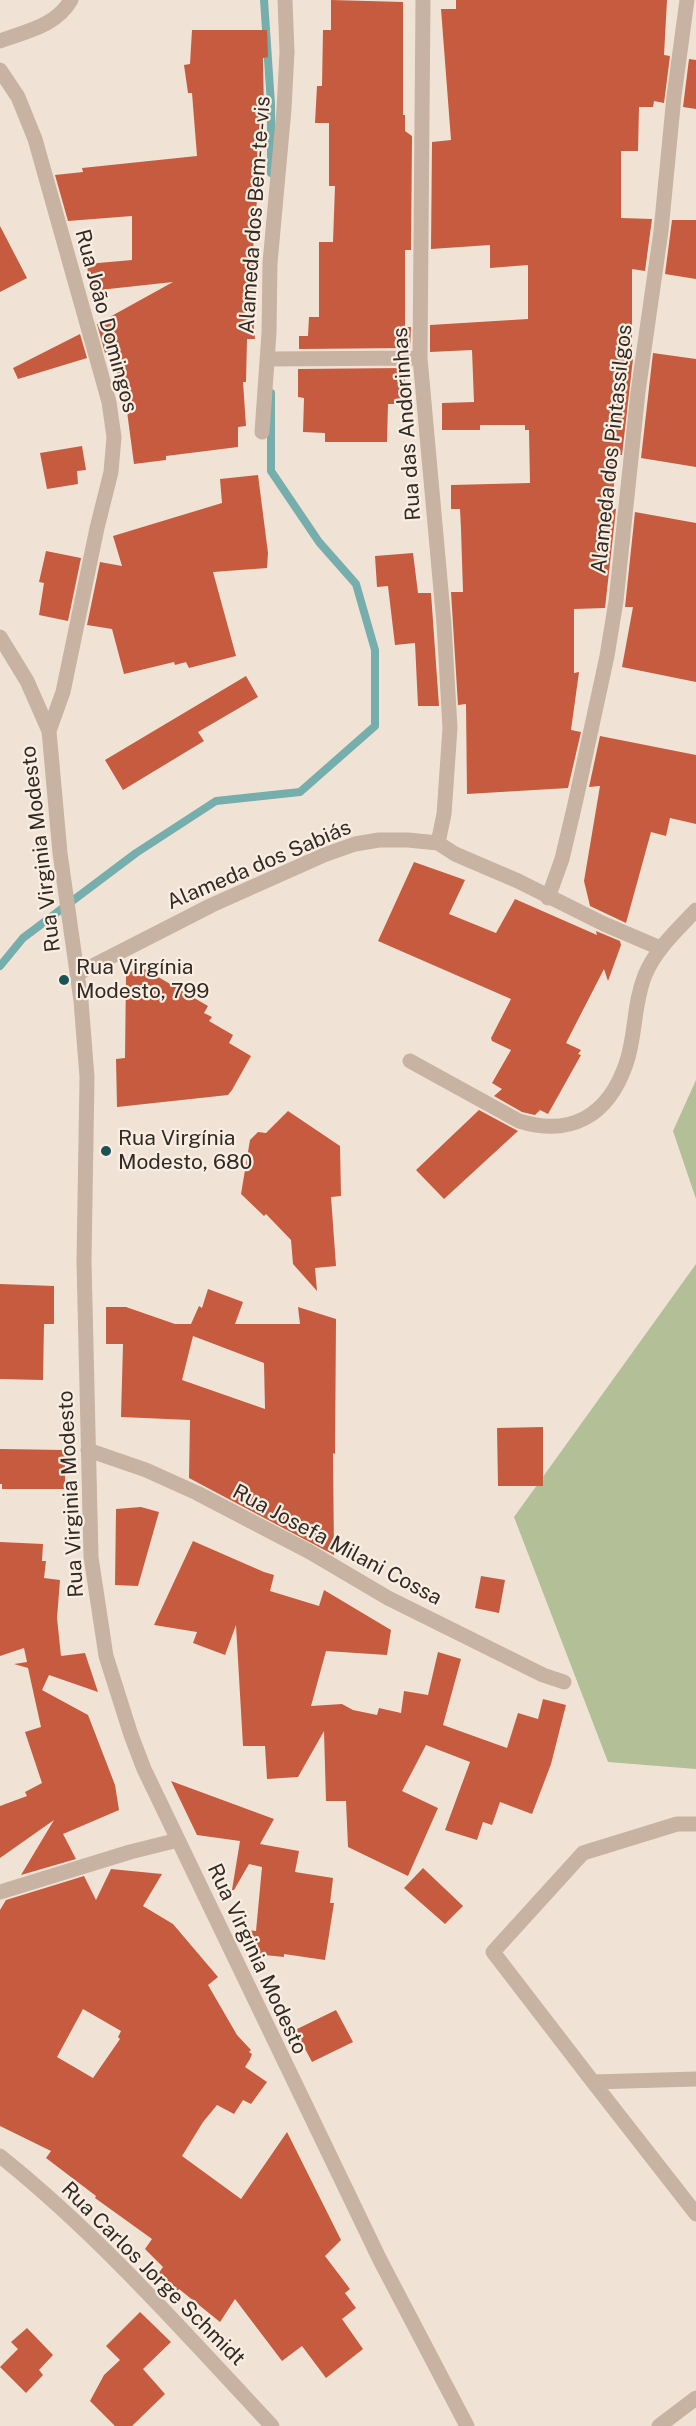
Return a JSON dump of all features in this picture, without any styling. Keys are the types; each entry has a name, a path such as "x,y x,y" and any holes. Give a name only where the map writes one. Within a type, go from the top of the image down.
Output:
{"street":[{"path":"0,41 48,23 64,12 71,0"},
{"name":"Alameda dos Bem-te-vis","path":"262,432 270,263 284,109 287,52 285,0"},
{"name":"Rua das Andorinhas","path":"423,0 420,358 444,624 450,728 444,814 438,843"},
{"name":"Alameda dos Pintassilgos","path":"548,897 562,859 575,804 607,656 616,601 638,392 661,231 674,96 687,0"},
{"name":"Rua João Domingos","path":"0,70 18,97 35,140 109,402 114,437 111,472 95,537 77,631 63,692 49,731"},
{"path":"267,359 420,358"},
{"path":"0,637 27,681 49,731"},
{"name":"Rua Virginia Modesto","path":"49,731 60,853 77,974 87,1077 84,1262 91,1557 106,1656 127,1725 144,1769 380,2260 467,2426"},
{"name":"Alameda dos Sabiás","path":"77,974 170,925 345,848 379,840 438,843 455,854 660,948"},
{"path":"410,1061 519,1121 538,1127 554,1127 578,1122 602,1103 620,1080 627,1063 635,1010 643,983 660,948 696,910"},
{"name":"Rua Josefa Milani Cossa","path":"88,1450 146,1470 197,1493 310,1552 388,1598 543,1675 564,1682"},
{"path":"696,1824 677,1824 583,1853 494,1952 696,2214"},
{"path":"0,1892 130,1852 178,1840"},
{"path":"593,2082 696,2079"},
{"name":"Rua Carlos Jorge Schmidt","path":"0,2156 45,2194 164,2310 272,2426"},
{"path":"659,2426 696,2397"}],"green space":[{"path":"696,1080 696,1199 673,1131"},
{"path":"696,1264 696,1769 608,1762 514,1517"}],"building":[{"path":"331,0 403,2 403,115 405,115 405,131 412,136 411,250 405,250 405,327 411,327 410,348 299,349 299,336 308,336 309,317 319,317 319,242 333,242 335,186 329,186 329,123 315,123 317,86 322,86 323,30 331,30"},
{"path":"456,0 667,0 664,55 670,56 664,103 654,101 653,107 639,107 638,151 621,151 621,218 652,219 645,271 632,269 632,350 634,350 622,455 615,454 613,509 616,509 605,608 574,609 574,673 579,672 571,730 581,732 568,788 467,794 466,704 458,705 451,592 463,592 460,509 451,509 451,485 530,483 529,430 525,430 525,425 480,425 480,430 442,430 442,403 474,402 472,350 430,352 430,325 528,319 528,265 490,268 490,245 431,249 432,142 451,140 441,9 456,9"},
{"path":"192,30 267,30 268,57 263,58 264,115 262,115 253,235 256,296 251,297 255,339 247,339 246,382 243,382 246,426 238,427 238,447 166,456 166,460 134,464 122,374 117,374 114,350 105,353 97,324 173,282 90,291 87,264 132,260 132,216 68,221 55,175 83,172 82,168 197,156 192,93 188,93 184,65 190,64"},
{"path":"689,59 696,60 696,109 683,107"},
{"path":"672,220 696,220 696,279 665,274"},
{"path":"0,226 27,278 0,292"},
{"path":"80,334 87,358 18,379 13,368"},
{"path":"653,353 696,359 696,467 641,458"},
{"path":"405,368 404,404 388,404 387,442 325,442 325,433 303,432 304,398 298,397 298,369"},
{"path":"82,446 86,470 77,471 78,484 47,489 40,453"},
{"path":"258,475 268,553 267,568 213,572 236,656 189,668 186,662 175,665 174,662 124,674 112,629 87,625 100,562 122,566 113,536 222,503 220,479"},
{"path":"635,512 696,523 696,682 622,667 633,607 625,607"},
{"path":"46,551 81,558 68,621 39,615 44,583 39,582"},
{"path":"413,553 418,593 431,593 439,706 418,706 415,643 395,645 388,586 377,587 375,556"},
{"path":"246,676 258,697 198,732 204,741 123,790 105,760"},
{"path":"600,736 696,755 696,824 670,818 666,836 651,832 626,923 590,906 584,881 600,786 589,787"},
{"path":"414,862 465,880 449,914 496,933 515,899 597,935 596,931 620,941 621,945 608,981 604,969 566,1043 581,1050 578,1054 581,1055 548,1114 540,1110 535,1115 522,1112 494,1096 502,1089 492,1083 511,1050 492,1041 491,1038 511,999 378,941"},
{"path":"141,967 208,1006 204,1013 212,1017 209,1021 233,1035 229,1043 251,1056 228,1095 117,1107 116,1059 125,1058 126,974"},
{"path":"479,1110 518,1131 444,1199 416,1170"},
{"path":"288,1111 340,1146 341,1196 331,1197 336,1266 315,1268 317,1291 293,1264 291,1240 266,1214 264,1216 241,1194 250,1140 258,1132 266,1133"},
{"path":"0,1284 54,1286 54,1324 44,1324 43,1380 0,1379"},
{"path":"208,1289 243,1302 235,1324 300,1324 298,1307 336,1319 335,1454 333,1453 334,1555 189,1478 190,1420 121,1417 123,1344 106,1344 106,1307 126,1307 175,1324 191,1324 199,1306 202,1308","holes":["193,1336 264,1363 265,1409 182,1380"]},
{"path":"543,1427 543,1486 498,1486 497,1428"},
{"path":"0,1449 65,1450 65,1489 2,1489"},
{"path":"141,1507 159,1512 138,1586 115,1585 116,1509"},
{"path":"193,1541 274,1575 270,1591 319,1606 324,1590 391,1630 387,1655 326,1651 311,1706 342,1704 353,1710 377,1715 379,1708 401,1713 404,1691 428,1695 438,1652 461,1659 443,1725 507,1748 518,1713 538,1719 543,1699 566,1705 551,1764 532,1814 500,1802 492,1825 483,1822 477,1840 445,1830 470,1762 426,1745 402,1791 438,1808 408,1876 348,1847 346,1801 326,1801 324,1731 298,1777 267,1779 265,1746 243,1746 236,1625 225,1655 193,1643 197,1632 154,1625"},
{"path":"0,1542 43,1544 42,1561 46,1561 44,1578 60,1580 57,1618 61,1656 85,1653 98,1692 49,1675 42,1690 88,1715 115,1785 119,1810 63,1834 76,1859 21,1875 54,1820 0,1858 0,1806 27,1796 25,1792 42,1783 25,1732 41,1727 28,1668 14,1664 27,1662 24,1648 0,1656"},
{"path":"481,1576 505,1580 499,1613 475,1608"},
{"path":"171,1781 274,1819 260,1844 299,1851 295,1872 333,1878 330,1903 334,1903 325,1960 284,1954 284,1957 255,1954 247,1930 256,1931 262,1867 249,1864 232,1890 240,1841 197,1835"},
{"path":"423,1868 463,1906 445,1924 404,1888"},
{"path":"111,1869 162,1874 143,1906 173,1924 218,1977 208,1985 237,2035 251,2050 249,2052 252,2054 245,2067 267,2082 251,2104 243,2100 234,2114 217,2105 203,2122 182,2156 241,2199 287,2132 341,2240 325,2256 350,2289 345,2293 356,2308 342,2319 363,2349 326,2378 302,2346 282,2361 235,2299 220,2322 179,2289 177,2292 158,2274 163,2267 145,2249 152,2239 95,2198 96,2196 46,2158 51,2151 0,2126 0,1910 6,1900 84,1876 96,1900","holes":["83,2009 121,2031 118,2037 120,2039 93,2078 57,2057"]},
{"path":"336,2010 353,2042 312,2062 295,2030"},
{"path":"140,2312 171,2342 143,2369 165,2394 132,2426 115,2426 90,2401 104,2375 120,2360 106,2346"},
{"path":"27,2328 53,2355 39,2370 43,2375 26,2393 0,2367 18,2349 11,2342"}],"waterway":[{"path":"264,0 271,104 271,173"},
{"path":"0,966 23,938 136,853 216,801 300,792 375,726 375,650 356,584 319,542 271,471 271,393"}],"place":[{"name":"Rua Virgínia Modesto, 799","path":"64,980"},
{"name":"Rua Virgínia Modesto, 680","path":"106,1151"}]}
